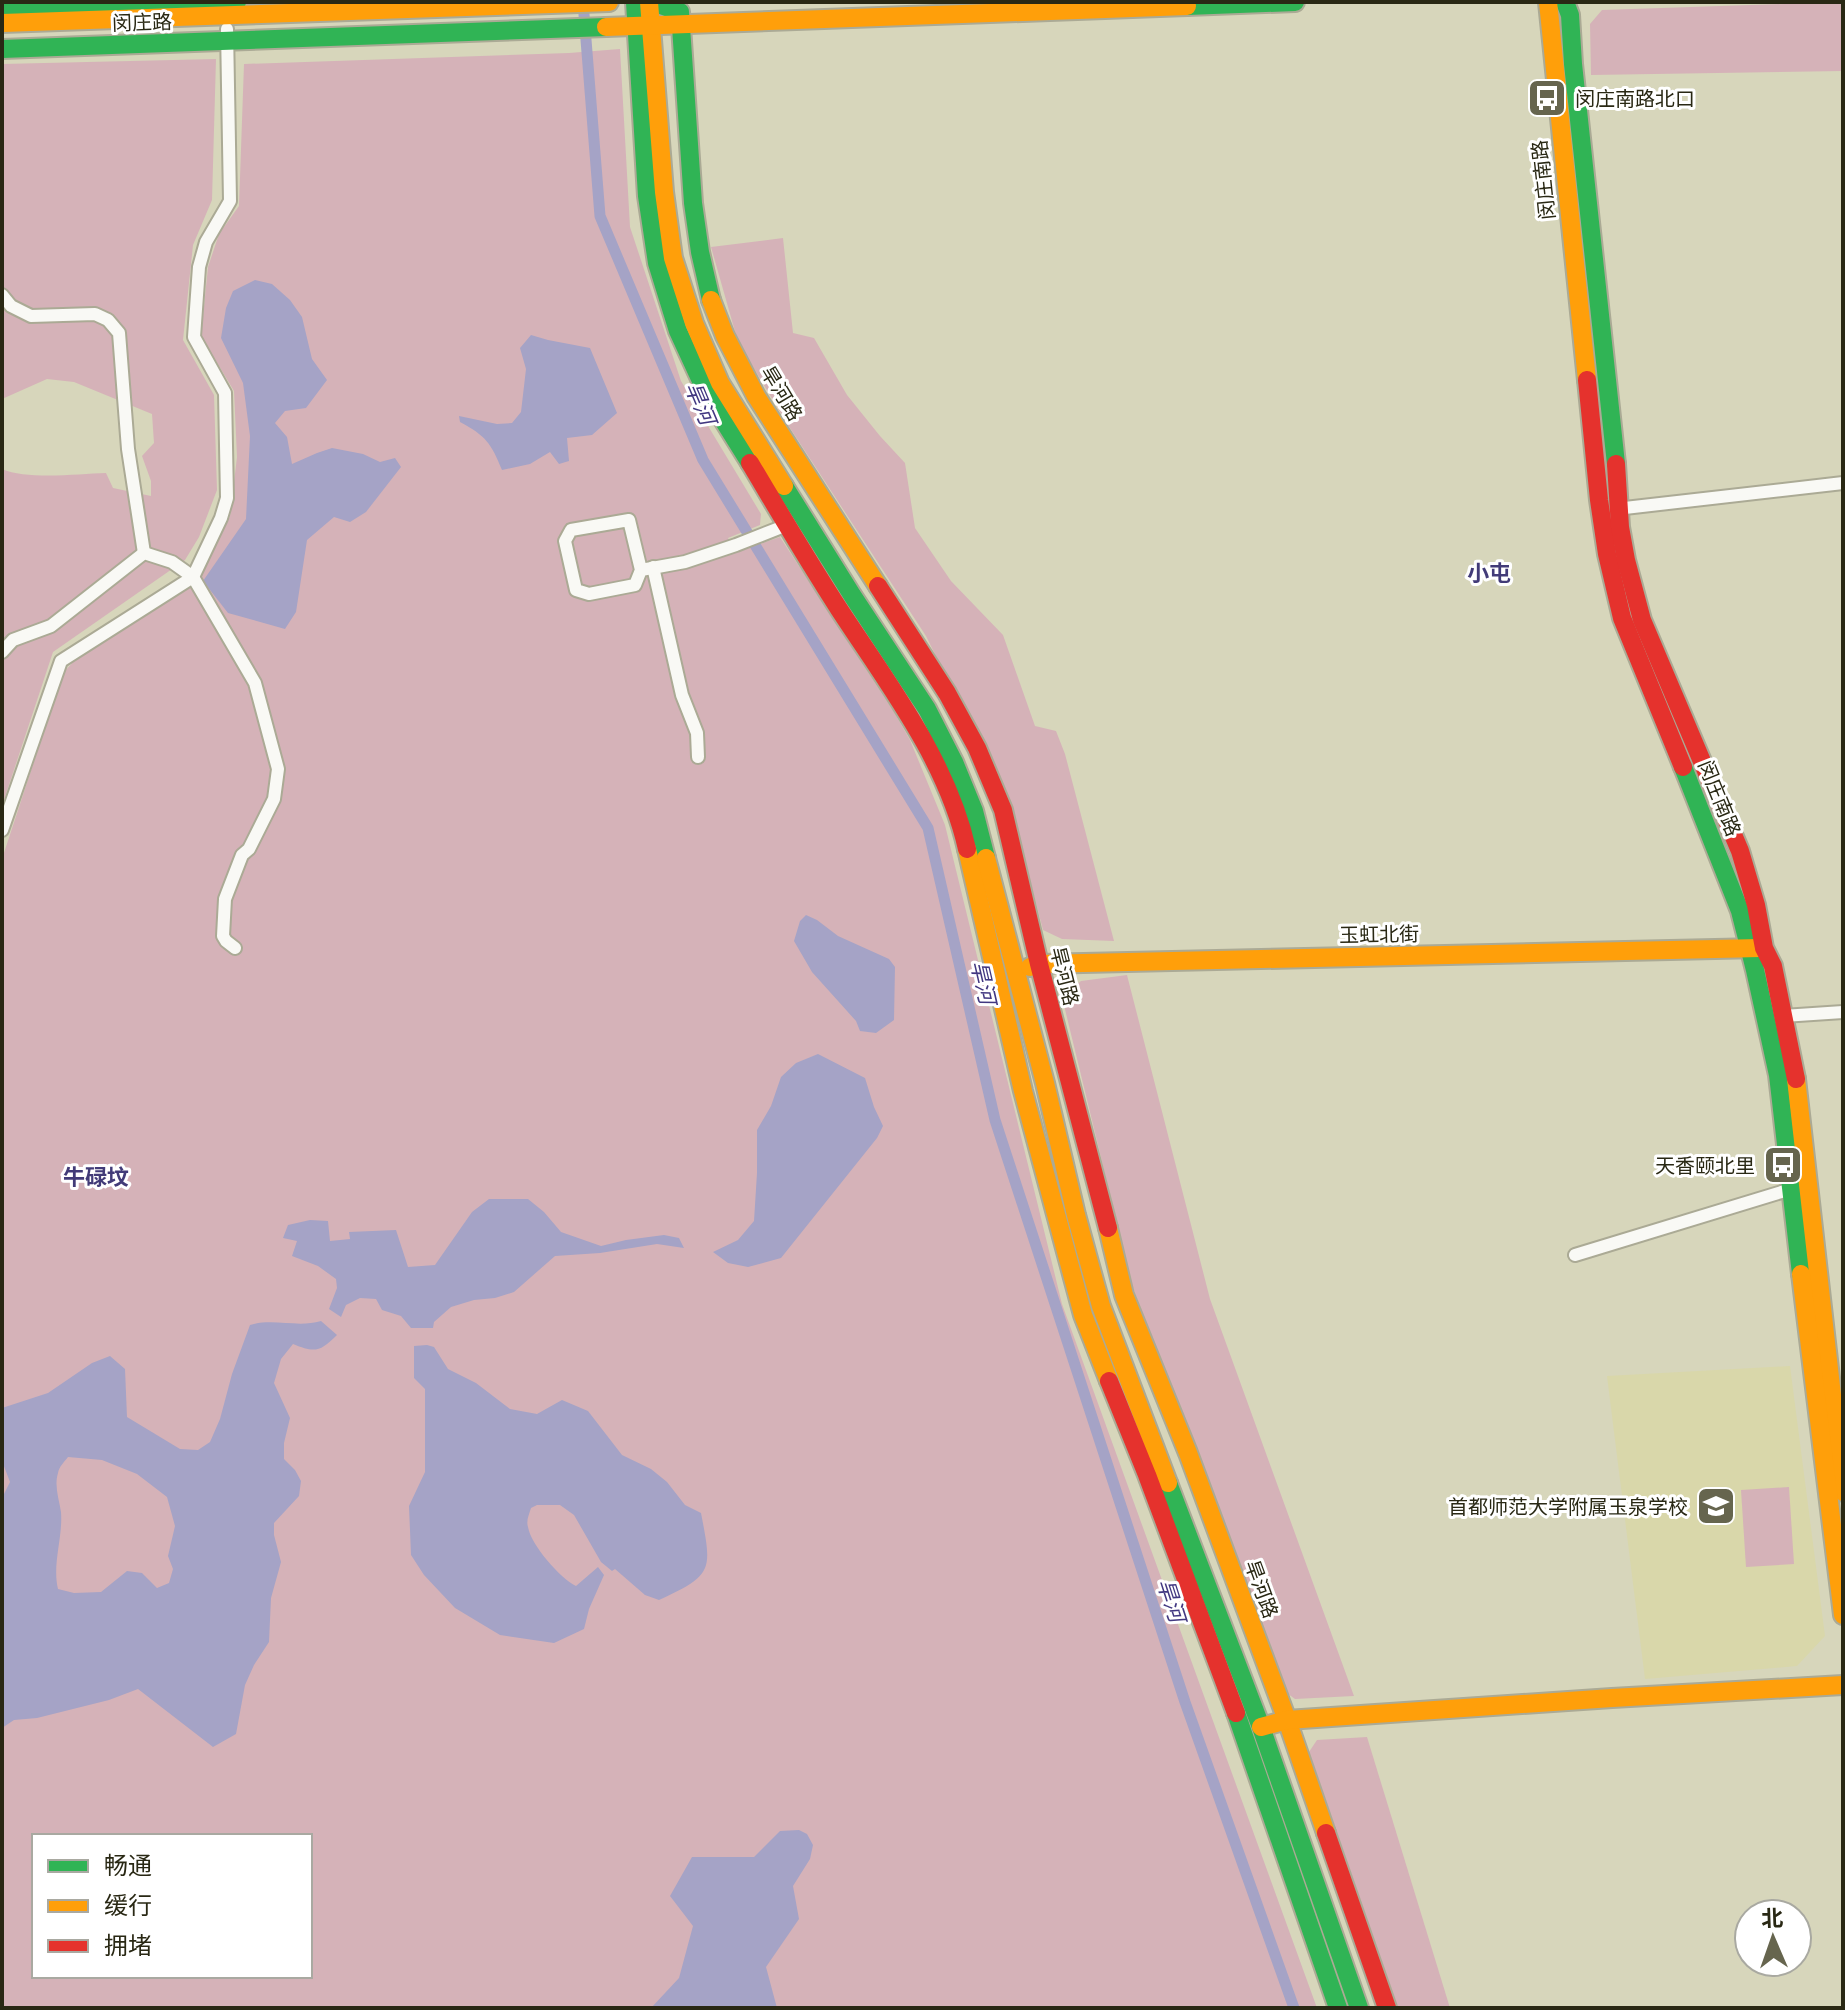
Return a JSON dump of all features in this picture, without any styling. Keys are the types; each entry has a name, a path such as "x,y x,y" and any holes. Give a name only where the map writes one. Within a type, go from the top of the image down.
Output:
{"street":[{"name":"闵庄路","path":"2,10 237,2"},
{"path":"681,18 953,2"},
{"path":"572,16 645,12 681,18 1295,2"},
{"name":"闵庄南路","path":"1548,2 1610,510"},
{"name":"闵庄南路","path":"1565,2 1570,15 1610,510 1607,554 1622,618 1757,948 1798,1186 1843,1492"},
{"name":"闵庄路","path":"2,23 289,7 572,16"},
{"path":"2,830 61,661 193,577 221,518 227,498 225,393 194,337 199,267 206,242 230,201 227,35 289,7"},
{"path":"645,12 647,196 657,263 678,331 707,394 781,527 912,718 958,817 974,840 1016,970 1101,1306 1261,1727 1359,2008"},
{"path":"645,12 673,258 694,323 720,383 927,709 974,811 974,840 996,976 1023,1091 1083,1315 1211,1647 1338,2008"},
{"name":"闵庄路","path":"2,49 572,16"},
{"name":"旱河路","path":"681,18 693,203 710,296 725,336 756,396 947,693 977,748 1003,810 1124,1295 1188,1453 1287,1720 1387,2008"},
{"name":"闵庄路","path":"2,37 227,35"},
{"path":"2,295 11,306 31,316 95,314 108,320 119,333 128,449 144,553"},
{"path":"1610,510 1843,483"},
{"path":"698,757 697,733 682,695 647,568 629,520 571,530 565,541 576,590 589,594 635,585 647,568 685,562 781,527"},
{"path":"144,553 172,562 193,577 255,683 278,769 274,799 249,849 242,855 225,899 223,936 235,948"},
{"path":"2,652 13,640 51,626 144,553"},
{"name":"闵庄南路","path":"1757,948 1773,966 1795,1072 1798,1186 1820,1437 1843,1615"},
{"name":"玉虹北街","path":"996,976 1039,964 1757,948"},
{"path":"1783,1016 1843,1012"},
{"path":"1575,1255 1798,1186"},
{"path":"1211,1647 1229,1641"},
{"path":"1261,1727 1287,1720 1843,1685"},
{"path":"1274,1823 1293,1818"}],"shaded area":[{"path":"1843,2 1843,71 1591,75 1590,24 1602,10"},
{"path":"620,49 630,227 681,381 761,514 760,525 728,538 736,552 780,537 894,712 910,740 945,825 1062,1304 1317,2008 2,2008 2,859 63,673 75,660 200,579 230,516 237,457 234,391 201,336 208,267 219,234 239,206 244,64"},
{"path":"216,59 212,200 193,245 183,340 214,395 217,490 199,537 185,560 53,652 2,806 2,469 38,475 106,473 113,488 151,496 151,481 142,456 154,443 152,414 74,382 47,379 2,399 2,64"},
{"path":"783,238 793,333 814,338 847,395 905,463 915,528 951,581 1003,635 1035,726 1056,731 1065,754 1114,941 1062,939 1043,930 1012,811 926,636 786,422 738,342 711,247"},
{"path":"1127,975 1210,1299 1354,1696 1295,1699 1284,1691 1132,1285 1062,997 1081,981"},
{"name":"首都师范大学附属玉泉学校","path":"1790,1366 1825,1636 1797,1666 1645,1679 1607,1376"},
{"path":"1789,1487 1794,1564 1746,1567 1741,1490"},
{"path":"1367,1737 1450,2008 1398,2008 1309,1752 1317,1740"}],"water":[{"path":"255,280 272,284 290,300 302,317 312,359 327,380 306,408 285,411 275,423 287,437 292,464 332,448 363,454 380,462 395,458 401,467 366,512 350,522 334,517 307,540 296,612 285,629 228,613 203,581 246,519 250,436 243,383 221,338 226,308 233,291"},
{"path":"531,335 590,348 617,413 592,435 567,438 569,461 559,464 550,452 530,464 502,470 487,441 460,422 459,416 497,424 512,423 521,412 526,369 520,348"},
{"path":"806,915 838,936 889,959 895,967 894,1020 876,1033 860,1031 856,1021 812,972 794,941 800,921"},
{"path":"818,1054 865,1078 883,1126 877,1138 781,1258 748,1267 728,1263 713,1252 738,1240 754,1221 757,1130 771,1106 781,1077 796,1063"},
{"path":"489,1199 528,1199 561,1232 601,1246 664,1235 679,1238 684,1248 657,1244 555,1256 514,1292 451,1307 434,1322 433,1328 411,1328 401,1316 382,1310 376,1299 360,1298 346,1305 341,1317 329,1309 337,1288 336,1279 318,1266 292,1256 297,1241 283,1238 288,1225 310,1220 328,1221 330,1241 350,1239 349,1232 396,1230 408,1267 435,1265 472,1212"},
{"path":"321,1321 337,1335 317,1349 293,1344 281,1359 274,1383 290,1418 284,1459 301,1481 299,1496 274,1523 281,1562 271,1598 269,1642 245,1685 236,1734 213,1747 138,1689 109,1700 37,1718 14,1720 2,1728 2,1498 10,1482 2,1461 2,1408 48,1393 92,1363 110,1356 125,1369 127,1417 180,1449 198,1450 210,1442 220,1419 250,1325 268,1322","holes":["68,1457 102,1460 137,1474 167,1497 175,1526 168,1556 173,1569 169,1583 157,1588 142,1573 127,1571 101,1592 74,1593 58,1589 56,1570 61,1522 57,1488 59,1471"]},
{"path":"414,1346 434,1347 448,1369 476,1383 510,1409 537,1414 562,1400 588,1411 622,1455 651,1469 667,1482 685,1505 701,1513 707,1559 699,1577 659,1600 645,1595 615,1569 612,1571 601,1562 574,1515 560,1505 537,1505 531,1508 528,1527 540,1551 555,1569 576,1586 598,1567 604,1575 584,1629 554,1643 500,1635 455,1608 424,1575 411,1555 409,1506 425,1472 425,1389 414,1378"},
{"path":"799,1830 807,1834 813,1845 810,1859 793,1886 799,1919 766,1967 777,2008 651,2008 679,1978 693,1926 670,1896 692,1857 754,1857 780,1831"}],"waterway":[{"name":"旱河","path":"583,2 600,216 703,460 928,828 995,1120 1185,1702 1294,2008"}],"traffic: fast":[{"path":"2,10 237,2"},
{"path":"635,2 647,196 657,263 678,331 707,394 750,463"},
{"path":"653,2 680,12 693,203 711,300"},
{"path":"1187,6 1295,2"},
{"path":"1565,2 1570,15 1616,464"},
{"path":"2,49 606,27"},
{"path":"784,486 927,709 974,811 986,858"},
{"path":"1683,767 1740,911 1755,970 1778,1075 1801,1274"},
{"path":"1168,1483 1261,1727 1359,2008"},
{"path":"1236,1713 1338,2008"}],"traffic: slow":[{"path":"2,23 609,2"},
{"path":"649,2 664,192 673,258 694,323 720,383 784,486"},
{"path":"1548,2 1587,380"},
{"path":"606,27 1187,6"},
{"path":"711,300 725,336 756,396 878,586"},
{"path":"967,849 1023,1091 1083,1315 1109,1381"},
{"path":"986,858 1101,1306 1168,1483"},
{"path":"1030,967 1039,964 1760,948"},
{"path":"1796,1079 1843,1492"},
{"path":"1108,1228 1124,1295 1188,1453 1326,1833"},
{"path":"1801,1274 1843,1615"},
{"path":"1261,1727 1287,1720 1843,1685"}],"traffic: jam":[{"path":"1587,380 1599,500 1607,554 1622,618 1683,767"},
{"path":"750,463 931,754 958,816 967,849"},
{"path":"1616,464 1620,527 1642,620 1740,851 1756,905 1764,948 1773,966 1796,1079"},
{"path":"878,586 947,693 977,748 1003,810 1039,964 1108,1228"},
{"path":"1109,1381 1236,1713"},
{"path":"1326,1833 1387,2008"}],"place":[{"name":"闵庄南路北口","path":"1547,98"},
{"name":"天香颐北里","path":"1783,1165"},
{"name":"首都师范大学附属玉泉学校","path":"1716,1506"}],"district":[{"name":"小屯","path":"1489,572"},
{"name":"牛碌坟","path":"96,1176"}]}
